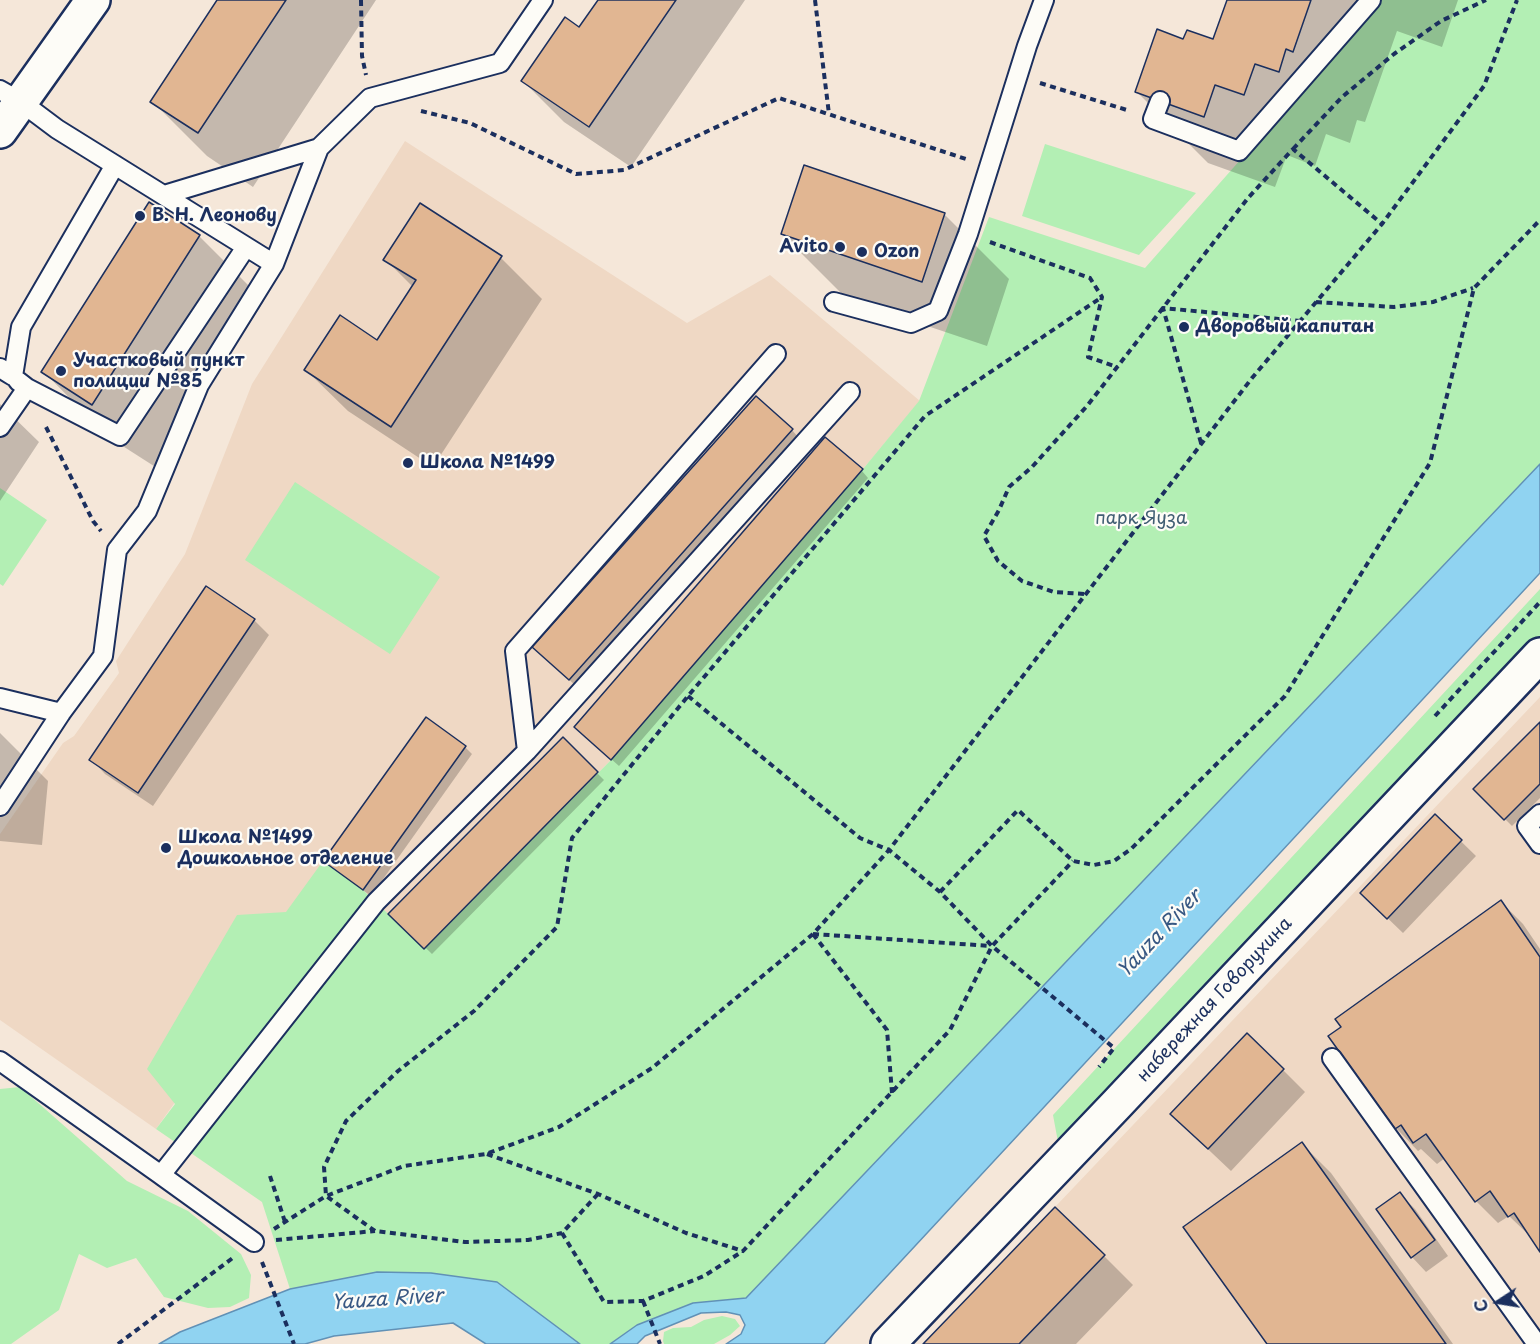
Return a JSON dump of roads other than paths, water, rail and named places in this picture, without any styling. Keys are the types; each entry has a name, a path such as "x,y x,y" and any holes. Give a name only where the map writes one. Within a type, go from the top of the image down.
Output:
{"street":[{"path":"0,131 10,96 93,0"},
{"name":"набережная Говорухина","path":"888,1344 1540,655"}],"lane":[{"path":"0,806 61,713 103,656 117,550 147,511 199,385 274,264 319,148 370,98 500,63 543,0"},
{"path":"834,302 911,323 938,311 968,234 1044,0"},
{"path":"1160,101 1153,119 1239,151 1371,0"},
{"path":"10,96 57,129 274,264"},
{"path":"164,195 319,148"},
{"path":"115,165 21,327 6,372 27,388 120,436 246,247"},
{"path":"528,751 516,651 776,354"},
{"path":"0,427 27,388"},
{"path":"160,1175 376,902 528,751 850,392"},
{"path":"0,698 61,713"},
{"path":"1540,814 1527,826 1540,844"},
{"path":"1332,1058 1537,1344"},
{"path":"0,1061 254,1242"}],"water":[{"name":"Yauza River","path":"1540,464 1540,573 824,1344 726,1344 741,1334 745,1325 740,1315 726,1312 701,1313 645,1336 637,1344 610,1344 637,1325 693,1303 746,1298"},
{"name":"Yauza River","path":"377,1272 431,1273 497,1282 580,1344 486,1344 453,1323 334,1336 305,1344 159,1344 180,1332 290,1289"}],"place":[{"name":"В. Н. Леонову","path":"140,216"},
{"name":"Avito","path":"840,247"},
{"name":"Ozon","path":"862,252"},
{"name":"Дворовый капитан","path":"1184,327"},
{"name":"Участковый пункт полиции №85","path":"61,371"},
{"name":"Школа №1499","path":"408,463"},
{"name":"Школа №1499 Дошкольное отделение","path":"166,848"}],"park label":[{"name":"парк Яуза","path":"1141,519"}]}
